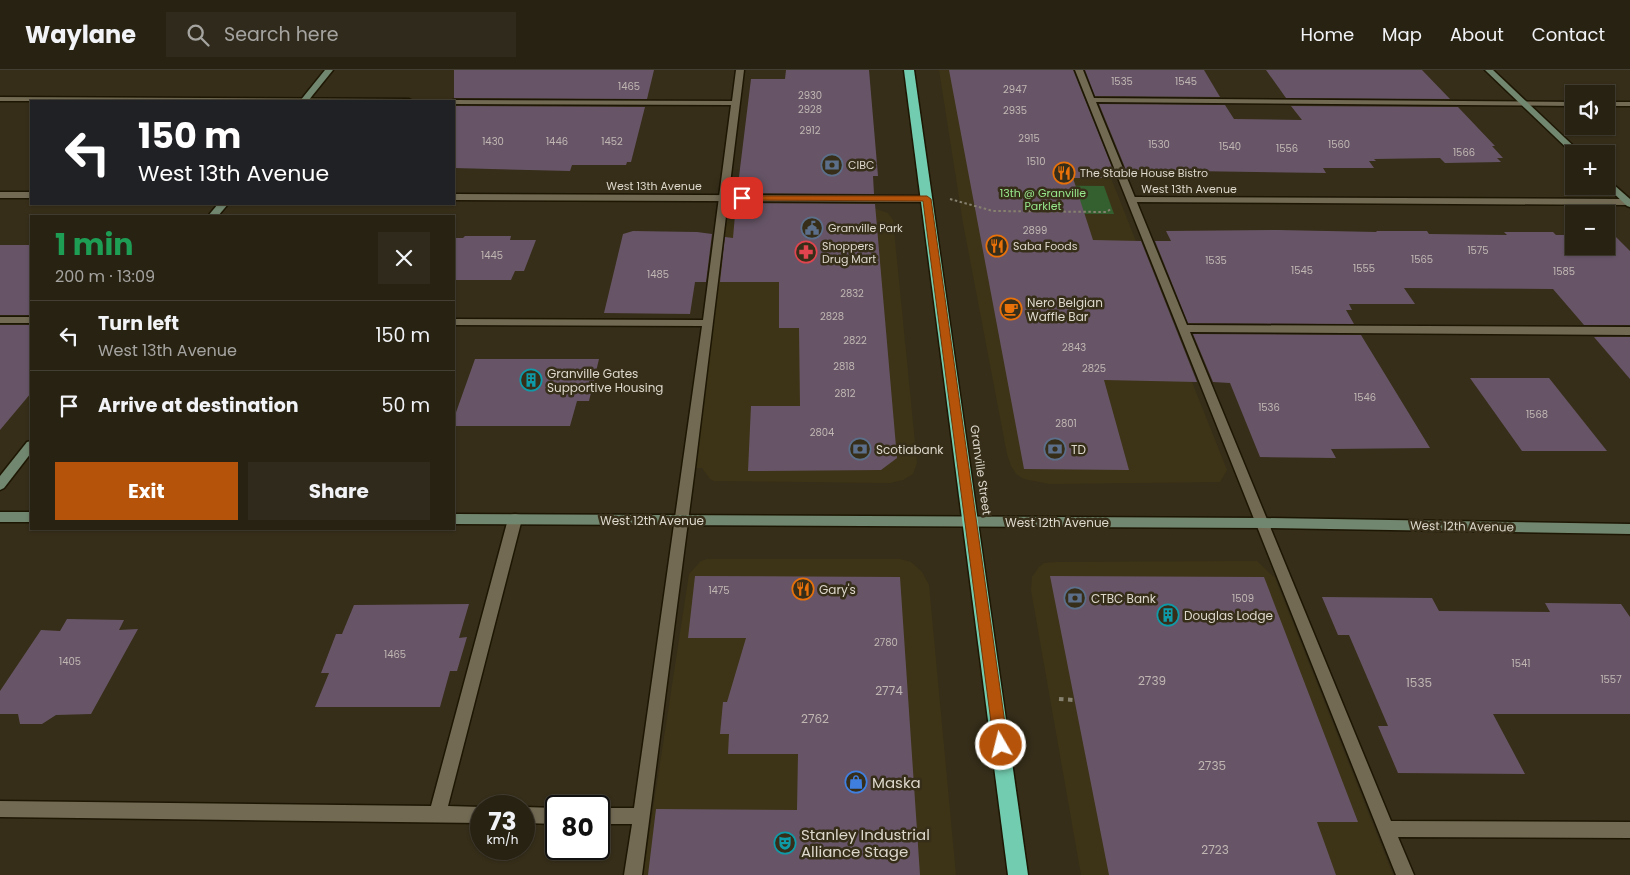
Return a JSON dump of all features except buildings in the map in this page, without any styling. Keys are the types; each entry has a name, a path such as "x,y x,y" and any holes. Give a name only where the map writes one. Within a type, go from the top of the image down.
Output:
{"highway":[{"name":"Granville Street","path":"909,70 1018,875"}],"street":[{"path":"305,100 329,70"},
{"path":"633,875 680,520 689,468 706,323 740,70"},
{"path":"1079,70 1405,875"},
{"path":"1489,70 1569,145"},
{"path":"0,99 152,100"},
{"path":"1091,100 1565,104"},
{"path":"455,102 735,104"},
{"path":"1615,104 1630,104"},
{"path":"1615,189 1629,202"},
{"path":"0,195 30,195"},
{"name":"West 13th Avenue","path":"455,197 927,199"},
{"name":"West 13th Avenue","path":"1132,200 1629,202"},
{"path":"214,215 222,205"},
{"path":"0,320 30,320"},
{"path":"455,322 706,323"},
{"path":"1184,328 1630,330"},
{"path":"0,486 30,446"},
{"path":"0,517 30,517"},
{"name":"West 12th Avenue","path":"455,519 1263,523 1630,529"},
{"path":"437,814 515,520"},
{"path":"0,809 470,815"},
{"path":"610,816 640,816"},
{"path":"1386,829 1630,830"}],"path":[{"name":"West 13th Avenue","path":"927,199 952,199 993,211 1106,212 1126,200 1132,200"},
{"path":"1060,699 1074,700"}],"shaded area":[{"path":"939,70 1068,70 1227,470 1220,482 1050,484 1024,479 1016,474 1007,454 963,223"},
{"path":"870,207 888,213 893,220 917,463 913,474 903,480 890,483 714,481 710,479 702,468 689,468 720,220 731,220 738,209"},
{"path":"707,559 900,559 911,562 922,572 929,585 956,875 643,875 689,574 701,561"},
{"path":"1257,561 1275,578 1393,875 1081,875 1031,590 1032,577 1044,563 1058,562"}],"green space":[{"name":"13th @ Granville Parklet","path":"975,185 1104,186 1114,214 980,213"}],"place":[{"name":"CIBC","path":"832,165"},
{"name":"The Stable House Bistro","path":"1064,173"},
{"name":"Granville Park","path":"812,228"},
{"name":"Saba Foods","path":"997,246"},
{"name":"Shoppers Drug Mart","path":"806,252"},
{"name":"Nero Belgian Waffle Bar","path":"1011,309"},
{"name":"Granville Gates Supportive Housing","path":"531,380"},
{"name":"Scotiabank","path":"860,449"},
{"name":"TD","path":"1055,449"},
{"name":"Gary's","path":"803,589"},
{"name":"CTBC Bank","path":"1075,598"},
{"name":"Douglas Lodge","path":"1168,615"},
{"name":"Maska","path":"856,782"},
{"name":"Stanley Industrial Alliance Stage","path":"785,843"}],"route":[{"path":"742,198 927,199 1001,745"}]}
